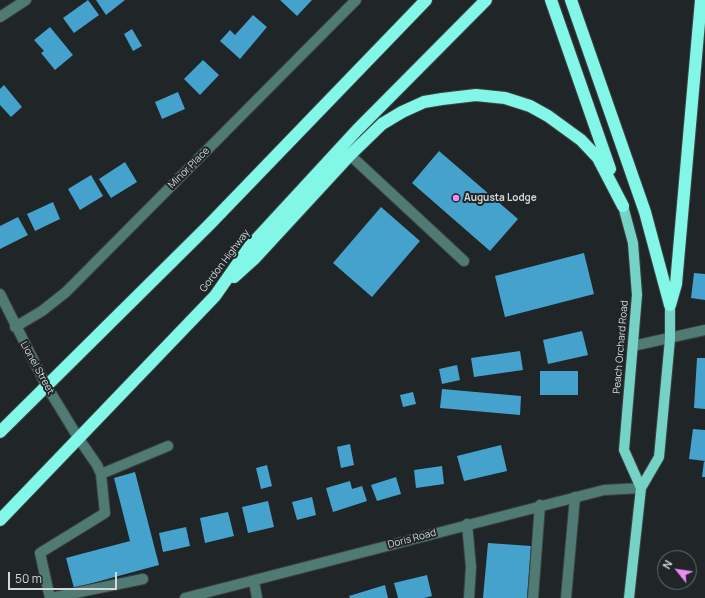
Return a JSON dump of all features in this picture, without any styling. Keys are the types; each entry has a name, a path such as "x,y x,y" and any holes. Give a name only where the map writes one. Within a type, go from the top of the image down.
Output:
{"highway":[{"path":"0,432 208,226 426,0"},
{"name":"Gordon Highway","path":"0,520 215,296 250,246 340,147 486,0"},
{"path":"551,0 623,206"},
{"path":"571,0 645,212 670,305"},
{"path":"670,305 676,284 701,0"},
{"path":"215,296 254,258 350,155 382,124 402,112 424,102 476,95 505,98 530,106 548,116 581,140 598,158 623,206"}],"main road":[{"name":"Peach Orchard Road","path":"623,206 630,228 636,261 637,295 624,450 641,488"},
{"path":"629,598 641,488 659,457 670,338 670,305"}],"street":[{"path":"0,17 26,0"},
{"name":"Minor Place","path":"15,326 42,310 66,292 356,0"},
{"path":"350,155 464,262"},
{"name":"Lionel Street","path":"0,294 46,385 79,439 97,465 101,474"},
{"path":"633,346 705,330"},
{"path":"143,578 50,598 40,553 105,513 101,474 168,446"},
{"name":"Doris Road","path":"185,598 540,505 604,490 641,488"},
{"path":"566,598 575,497"},
{"path":"533,598 540,505"},
{"path":"467,524 471,567 469,598"},
{"path":"254,581 257,598"}],"building":[{"path":"88,0 99,15 74,33 63,18"},
{"path":"96,0 125,0 106,15"},
{"path":"280,0 312,0 297,16"},
{"path":"253,15 267,27 240,59 220,41 230,30 235,35"},
{"path":"50,27 73,55 55,70 41,53 44,51 34,40"},
{"path":"132,29 142,46 133,51 124,34"},
{"path":"203,60 219,75 200,95 184,79"},
{"path":"4,85 22,107 11,117 0,105 0,89"},
{"path":"178,92 185,109 162,119 155,102"},
{"path":"439,151 518,219 490,251 412,183"},
{"path":"125,162 137,182 111,198 99,179"},
{"path":"91,175 103,196 80,210 68,189"},
{"path":"53,202 60,219 35,231 27,214"},
{"path":"381,207 420,241 372,297 333,263"},
{"path":"18,217 28,235 0,249 0,226"},
{"path":"584,253 594,294 505,317 495,276"},
{"path":"694,273 705,274 705,300 691,298"},
{"path":"582,331 588,355 548,364 543,340"},
{"path":"520,351 523,370 474,377 471,358"},
{"path":"697,358 705,358 705,409 694,408"},
{"path":"457,365 460,380 442,384 439,369"},
{"path":"540,371 578,371 578,395 540,395"},
{"path":"442,389 521,396 520,415 440,408"},
{"path":"413,392 416,404 403,407 400,395"},
{"path":"693,429 705,430 705,461 689,459"},
{"path":"350,444 354,465 341,468 337,447"},
{"path":"501,445 507,471 464,481 457,456"},
{"path":"704,461 705,477 702,477"},
{"path":"267,465 272,486 261,489 256,468"},
{"path":"442,466 444,484 416,488 414,470"},
{"path":"135,472 159,565 74,588 66,558 130,541 114,478"},
{"path":"396,477 401,494 377,501 371,485"},
{"path":"350,481 352,489 362,486 367,501 333,512 326,488"},
{"path":"312,497 316,515 297,520 292,502"},
{"path":"268,501 274,527 248,533 242,507"},
{"path":"228,512 234,536 205,543 200,518"},
{"path":"186,527 190,546 163,552 159,533"},
{"path":"488,543 531,546 527,598 483,598"},
{"path":"427,575 432,596 424,598 398,598 394,583"},
{"path":"385,585 388,598 350,598 349,596"}],"place":[{"name":"Augusta Lodge","path":"456,198"}]}
